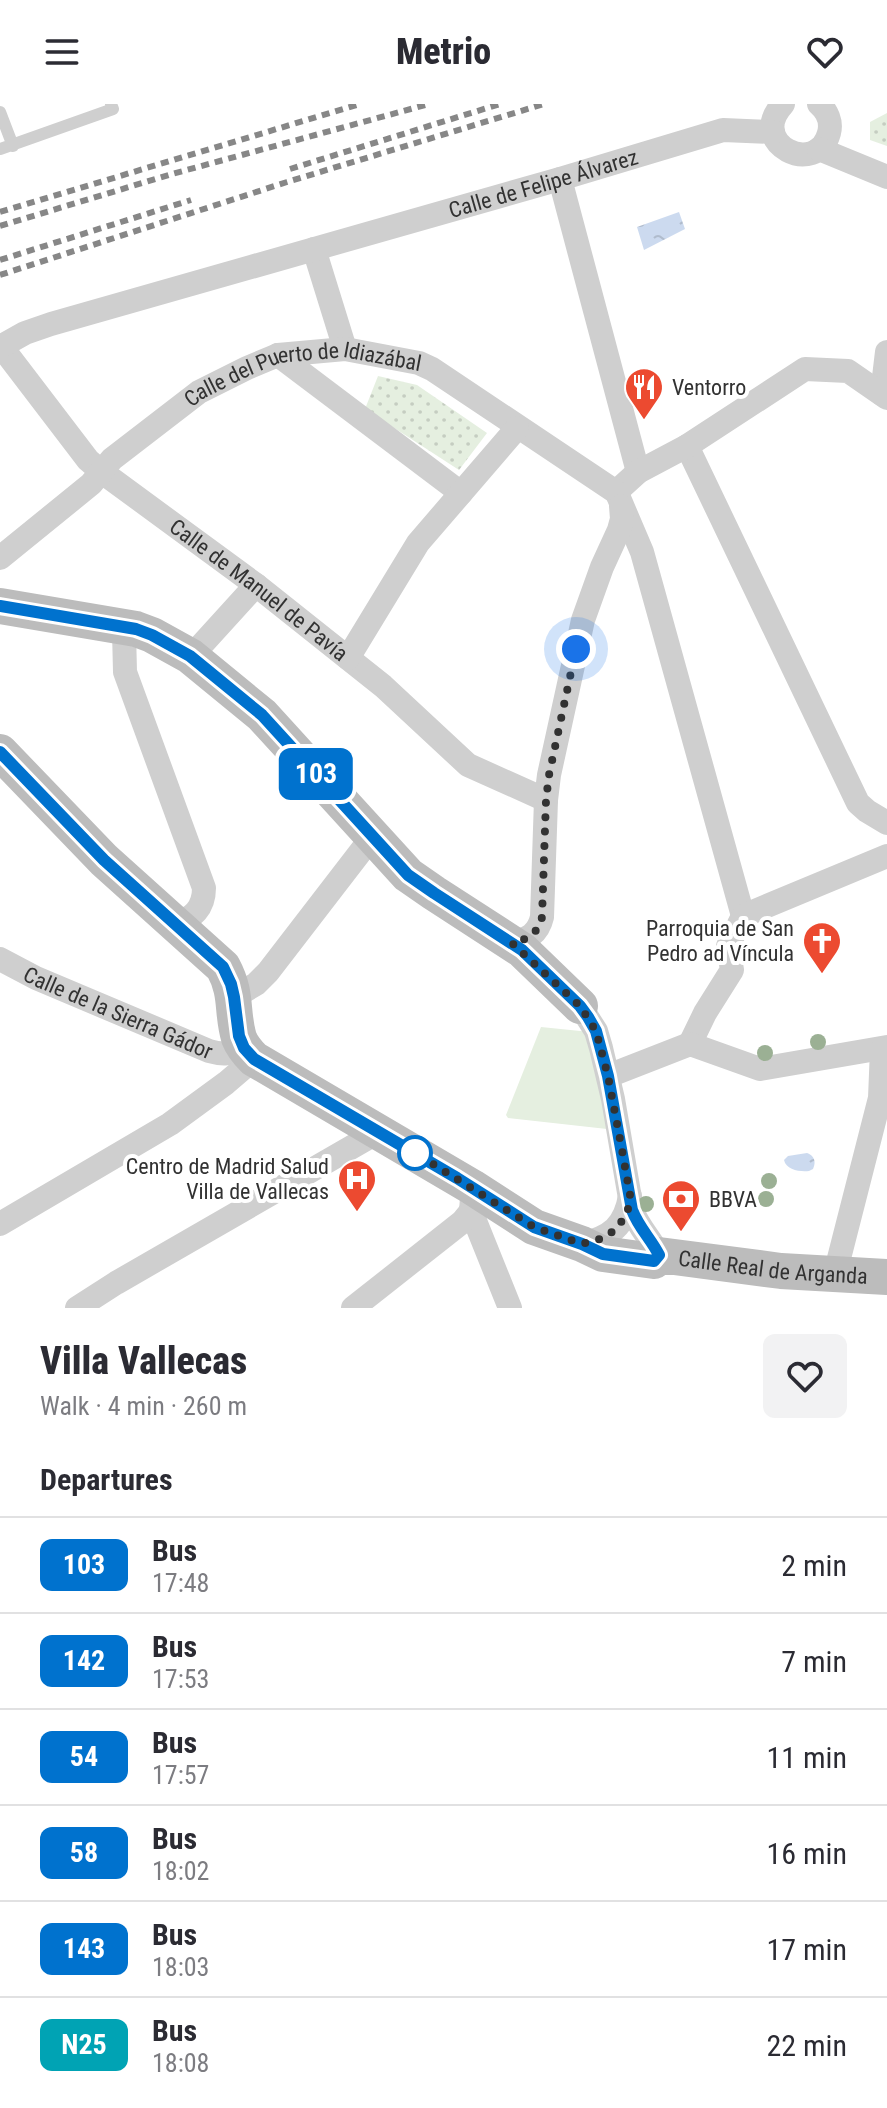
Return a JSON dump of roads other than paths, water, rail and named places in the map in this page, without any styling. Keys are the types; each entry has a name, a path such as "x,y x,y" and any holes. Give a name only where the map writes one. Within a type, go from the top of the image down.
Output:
{"street":[{"path":"783,104 775,113 773,132 783,149 801,155 819,149 829,134 828,116 819,104"},
{"name":"Calle de Felipe Álvarez","path":"1,347 25,333 51,324 723,130 773,132"},
{"path":"819,149 887,177"},
{"path":"560,179 638,472"},
{"path":"314,249 345,349"},
{"name":"Calle de Manuel de Pavía","path":"1,347 88,460 102,472 256,585 383,686 468,765 546,800"},
{"name":"Calle del Puerto de Idiazábal","path":"0,558 91,484 112,459 199,392 278,355 345,349 419,363 618,498"},
{"path":"884,396 887,352"},
{"path":"278,355 461,493"},
{"path":"512,943 533,936 540,926 546,800 557,735 583,620 622,519 618,498 638,472 687,446 805,369 848,371 884,396"},
{"path":"348,658 418,543 517,428"},
{"path":"687,446 858,803 867,811 885,818"},
{"path":"618,498 642,552 743,916"},
{"path":"190,656 256,585"},
{"path":"0,606 121,625 152,635 190,656 274,727 408,875 512,943 580,1006 596,1031 608,1076 632,1210 644,1235 654,1244 659,1255 654,1261 603,1254 472,1199 378,1132 249,1054 239,1036 231,984 223,967 104,860 2,760"},
{"path":"121,625 124,631 125,672 204,888 199,910 182,922 174,923"},
{"path":"234,997 256,984 268,972 365,846 380,846"},
{"path":"690,1044 732,970 728,946 743,916 887,856"},
{"name":"Calle de la Sierra Gádor","path":"0,959 36,978 209,1051 223,1055 249,1054"},
{"path":"608,1076 690,1044 760,1069 885,1048 880,1098 835,1274"},
{"path":"0,1224 170,1124 226,1083 249,1054"},
{"path":"77,1308 378,1132"},
{"path":"582,1244 600,1239 616,1228 628,1209 630,1195"},
{"path":"353,1308 462,1222 472,1199"},
{"path":"472,1199 510,1308"},
{"name":"Calle Real de Arganda","path":"659,1255 724,1265 887,1277"}],"lane":[{"path":"0,112 6,148 113,109 111,104"}],"water":[{"path":"679,212 685,229 644,250 637,227"},
{"path":"807,1153 815,1162 809,1171 794,1170 785,1163 788,1156"}],"railway":[{"path":"0,212 360,104"},
{"path":"0,226 172,174 429,104"},
{"path":"290,169 500,104"},
{"path":"0,275 287,182 544,104"},
{"path":"0,260 191,200"}],"place":[{"name":"Ventorro","path":"644,421"},
{"name":"Parroquia de San Pedro ad Víncula","path":"822,975"},
{"name":"Centro de Madrid Salud Villa de Vallecas","path":"357,1213"},
{"name":"BBVA","path":"681,1233"}]}
